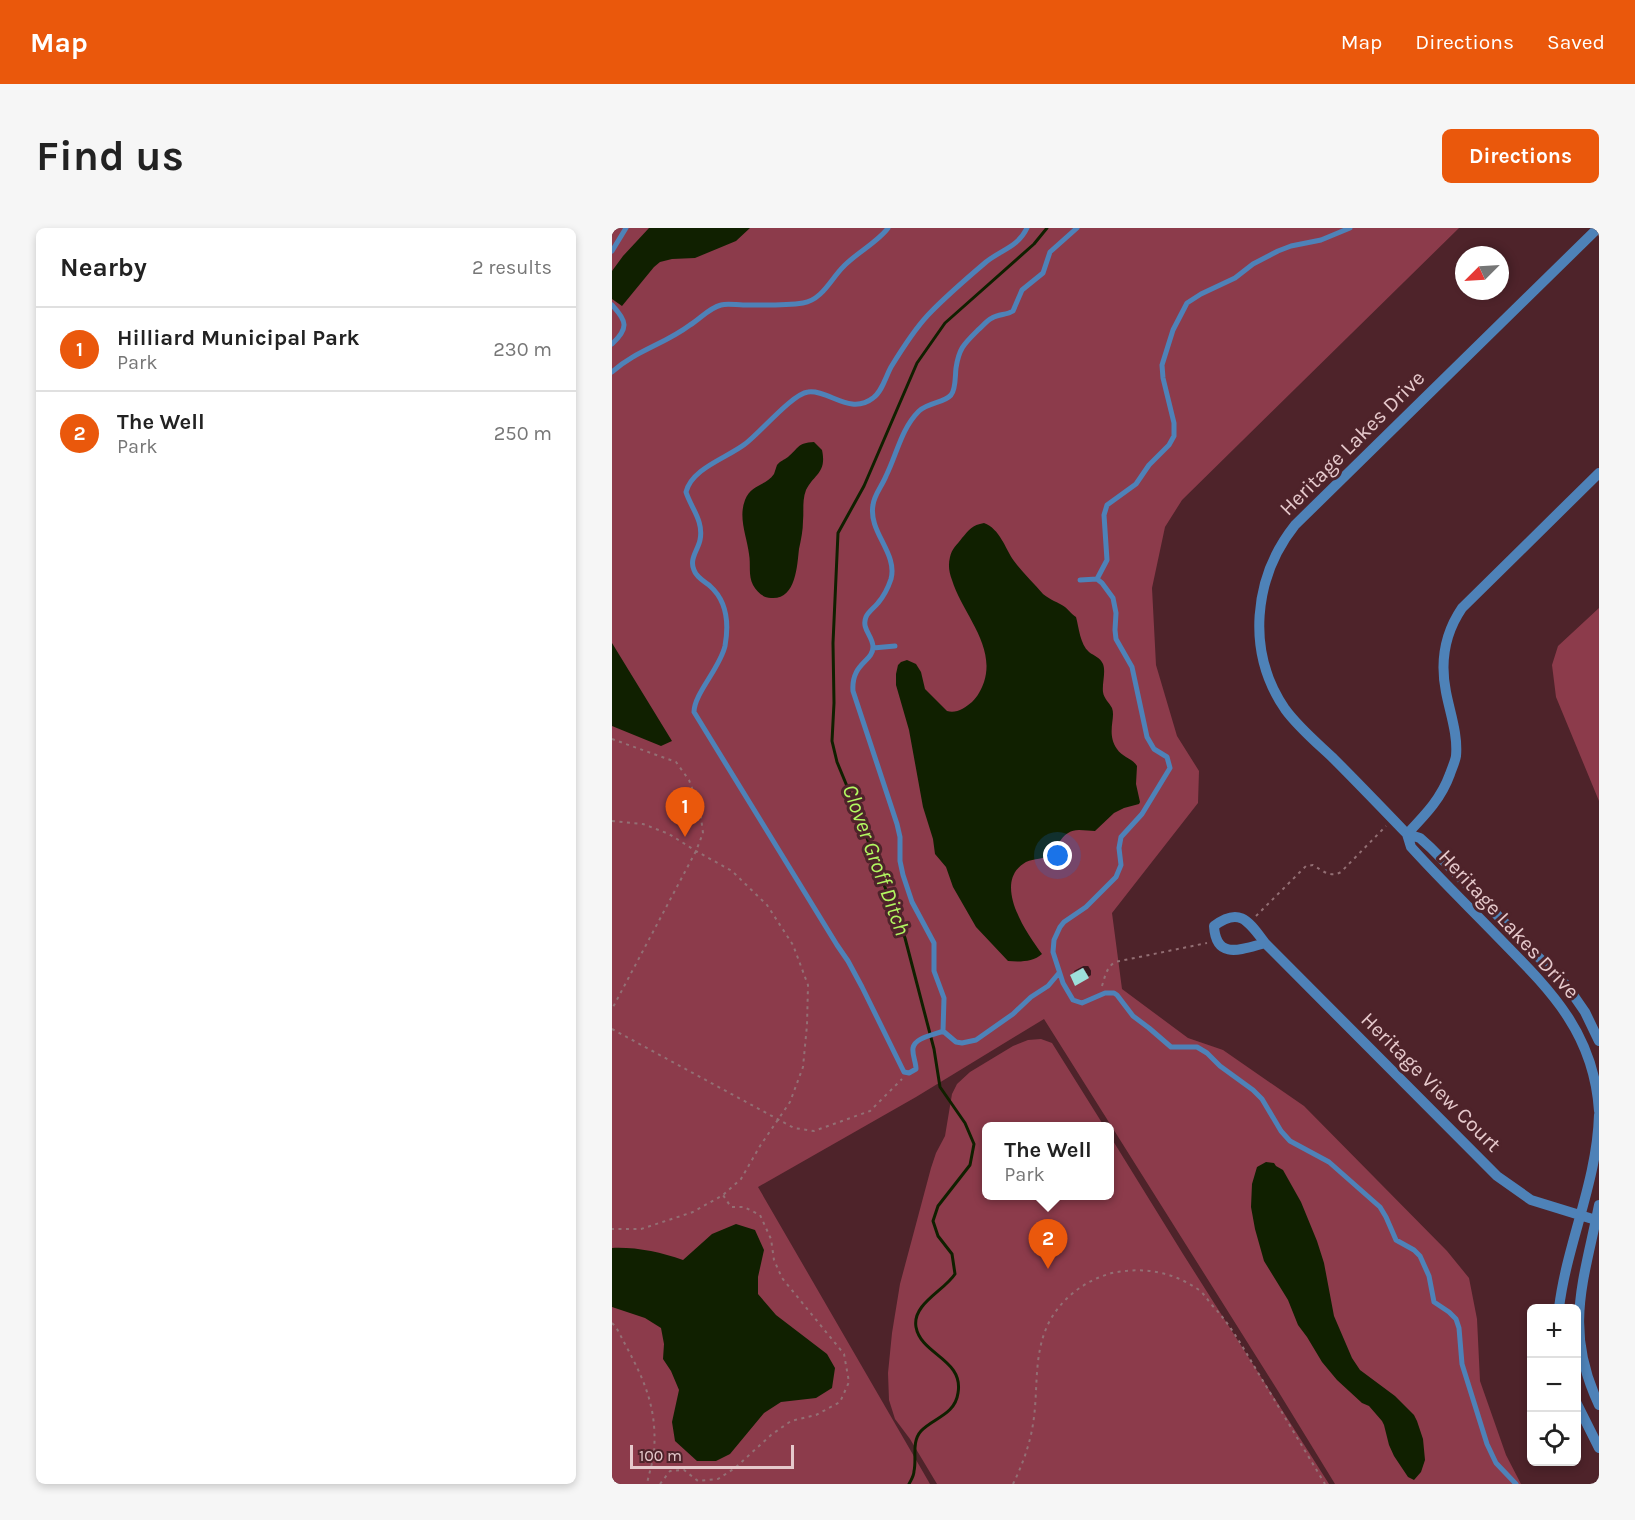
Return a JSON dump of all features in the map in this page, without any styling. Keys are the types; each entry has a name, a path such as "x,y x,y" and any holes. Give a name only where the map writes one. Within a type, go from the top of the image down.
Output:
{"street":[{"name":"Heritage Lakes Drive","path":"1598,228 1299,520 1279,548 1267,573 1260,602 1260,630 1264,662 1269,679 1293,718 1407,834 1411,847 1530,969 1560,1004 1587,1051 1595,1080 1599,1113 1591,1219 1578,1319 1582,1359 1599,1405"},
{"path":"1407,834 1432,808 1440,796 1456,758 1455,733 1443,678 1443,661 1454,620 1461,608 1599,473"},
{"name":"Heritage Lakes Drive","path":"1407,834 1420,838 1556,975 1585,1012 1599,1041"},
{"path":"1250,922 1238,917 1221,921 1214,926 1218,944 1228,950 1236,951 1265,943"},
{"name":"Heritage View Court","path":"1250,922 1265,943 1497,1176 1531,1200 1591,1219"},
{"name":"Heritage Lakes Drive","path":"1561,1304 1570,1250 1599,1205"},
{"path":"1581,1412 1599,1448"}],"lane":[{"path":"612,251 626,228"},
{"path":"612,372 641,352 658,345 689,326 716,306 800,303 811,300 825,289 860,251 888,228"},
{"path":"940,1032 923,1038 915,1044 913,1049 916,1069 909,1073 904,1072 852,968 693,712 696,701 721,659 727,622 719,594 694,572 692,561 700,542 700,528 697,514 683,492 700,471 747,443 796,396 814,392 855,404 864,403 873,398 878,394 893,364 926,317 988,260 1014,245 1027,228"},
{"path":"940,1032 944,998 934,971 934,943 917,911 903,875 897,824 853,691 853,677 873,648 865,621 884,595 892,572 889,556 875,525 873,504 904,432 914,417 925,406 948,398 951,394 959,355 964,343 989,320 1013,311 1022,290 1043,273 1050,252 1077,228"},
{"path":"1097,579 1107,560 1104,515 1107,505 1136,484 1174,436 1174,423 1162,365 1173,330 1187,303 1235,278 1253,264 1278,251 1321,240 1350,228"},
{"path":"612,305 622,319 624,327 623,332 612,344"},
{"path":"1080,580 1097,579 1115,603 1116,639 1132,667 1147,737 1154,749 1167,757 1170,768 1142,814 1121,837 1119,848 1121,865 1116,877 1086,907 1068,918 1054,939 1053,946 1059,973 1068,992 1073,1000 1082,1003 1105,993 1113,993 1117,995 1132,1016 1171,1047 1193,1046 1207,1053 1263,1099 1281,1131 1290,1141 1329,1162 1380,1207 1398,1243 1411,1248 1420,1256 1429,1276 1434,1302 1456,1319 1461,1336 1462,1364 1486,1444 1496,1463 1516,1484"},
{"path":"873,648 895,646"},
{"path":"940,1032 956,1042 976,1040 1013,1014 1030,997 1048,986 1059,973"}],"path":[{"path":"612,739 676,762 689,780 700,810 703,833 696,851 612,1009"},
{"path":"1250,922 1306,866 1313,865 1331,876 1341,872 1393,820"},
{"path":"612,821 644,824 669,834 732,871 767,905 793,945 808,985 807,1025 802,1067 790,1102 741,1179 723,1195 693,1212 641,1228 612,1230"},
{"path":"1097,997 1109,966 1115,962 1216,940"},
{"path":"612,1029 794,1128 814,1131 870,1111 904,1077"},
{"path":"660,1484 670,1471 677,1470 684,1470 698,1481 718,1479 735,1468 771,1435 791,1421 816,1415 840,1402 849,1382 844,1354 782,1278 774,1260 771,1239 760,1215 744,1207 731,1207 723,1195"},
{"path":"1013,1484 1033,1425 1039,1352 1052,1317 1083,1286 1112,1273 1131,1270 1156,1271 1179,1278 1208,1299 1228,1322 1325,1484"},
{"path":"612,1323 643,1378 652,1408 654,1452 647,1484"}],"shaded area":[{"path":"612,228 1459,228 1182,500 1165,527 1152,588 1156,665 1177,736 1199,771 1198,803 1112,913 1122,989 1188,1038 1223,1050 1304,1106 1447,1251 1469,1278 1477,1319 1480,1381 1506,1455 1521,1484 1335,1484 1114,1130 1114,1122 1109,1122 1044,1019 916,1097 758,1187 930,1484 612,1484"},
{"path":"649,228 750,228 736,241 695,258 660,262 622,306 612,299 612,271"},
{"path":"814,442 822,450 823,464 805,494 794,581 786,594 779,597 765,597 756,590 751,577 742,514 745,500 751,491 771,478 779,462 801,445"},
{"path":"984,523 998,534 1014,561 1043,594 1065,607 1076,617 1084,645 1103,664 1103,692 1113,712 1112,737 1114,743 1119,752 1137,766 1136,784 1139,804 1114,813 1095,831 1079,830 1069,833 1061,839 1049,856 1026,862 1015,873 1011,884 1016,909 1021,922 1042,954 1035,959 1022,961 1008,961 976,927 953,887 946,867 935,854 923,807 909,730 896,685 898,665 907,660 916,664 921,672 925,689 947,711 954,712 963,708 979,693 984,682 986,668 982,642 957,592 949,566 952,551 962,538 969,530"},
{"path":"1599,608 1599,801 1556,697 1552,665 1558,646"},
{"path":"612,643 672,741 661,746 612,726"},
{"path":"1041,1039 1052,1043 1101,1122 982,1122 982,1200 1114,1200 1114,1142 1329,1484 937,1484 895,1419 889,1400 888,1373 900,1284 931,1168 945,1136 952,1094 957,1084 970,1072 1013,1046 1028,1040"},
{"path":"1266,1162 1274,1163 1283,1170 1301,1202 1324,1263 1334,1316 1352,1358 1360,1370 1395,1396 1417,1421 1423,1439 1425,1460 1421,1472 1414,1480 1408,1477 1394,1456 1382,1421 1369,1406 1362,1403 1337,1380 1322,1362 1298,1325 1288,1300 1264,1261 1251,1207 1252,1184 1257,1167"},
{"path":"736,1224 755,1230 764,1250 758,1277 758,1294 776,1315 827,1354 835,1368 832,1388 816,1398 781,1402 764,1413 730,1454 716,1461 697,1461 675,1441 672,1422 679,1390 663,1359 664,1344 661,1328 645,1318 612,1307 612,1248 648,1251 683,1260 712,1234"}],"building":[{"path":"1083,968 1089,978 1075,986 1070,975"}],"waterway":[{"name":"Clover Groff Ditch","path":"909,1484 914,1473 915,1445 918,1435 953,1406 958,1393 955,1372 919,1336 916,1319 919,1311 930,1298 955,1274 952,1254 938,1236 933,1221 938,1206 970,1165 974,1144 965,1123 940,1087 934,1049 905,938 837,762 832,741 833,643 838,533 864,486 917,363 945,323 1034,244 1047,228"}],"place":[{"name":"Hilliard Municipal Park","path":"685,837"},
{"name":"The Well","path":"1048,1269"}]}
